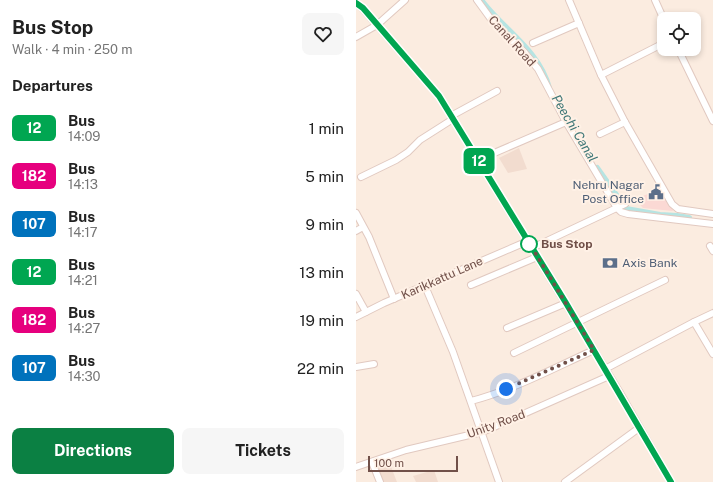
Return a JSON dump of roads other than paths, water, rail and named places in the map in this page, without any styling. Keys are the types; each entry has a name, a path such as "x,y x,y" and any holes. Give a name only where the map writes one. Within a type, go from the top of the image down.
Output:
{"street":[{"path":"356,37 377,25 405,0"},
{"name":"Canal Road","path":"477,0 494,22 532,61 543,78 566,122 620,206"},
{"path":"569,0 601,75 625,122 672,204 678,209 713,214"},
{"path":"655,0 660,12"},
{"path":"356,3 363,8 439,96 566,303 670,480 662,482"},
{"path":"533,43 579,23"},
{"path":"601,75 657,47"},
{"path":"681,56 713,121"},
{"path":"361,177 396,160 408,152 420,140 452,117 497,91"},
{"path":"478,160 566,122"},
{"path":"600,134 625,122"},
{"path":"532,248 620,206 621,212 628,214 713,224"},
{"path":"356,214 394,299"},
{"path":"356,231 363,227"},
{"name":"Karikkattu Lane","path":"356,317 528,241"},
{"path":"471,284 537,257"},
{"path":"514,353 665,280"},
{"path":"425,286 437,311 471,401 499,482"},
{"path":"356,294 366,312"},
{"path":"507,328 566,303"},
{"path":"605,369 713,313"},
{"path":"694,322 713,354"},
{"path":"471,401 506,389 594,350"},
{"path":"356,367 374,364"},
{"name":"Unity Road","path":"356,467 406,450 482,432 609,376"},
{"path":"565,482 640,428"},
{"path":"372,462 380,482"}],"waterway":[{"name":"Peechi Canal","path":"481,0 529,51 537,62 549,88"},
{"name":"Peechi Canal","path":"597,168 626,209 689,218"}],"place":[{"name":"Nehru Nagar Post Office","path":"656,192"},
{"name":"Bus Stop","path":"529,244"},
{"name":"Axis Bank","path":"610,263"}]}
